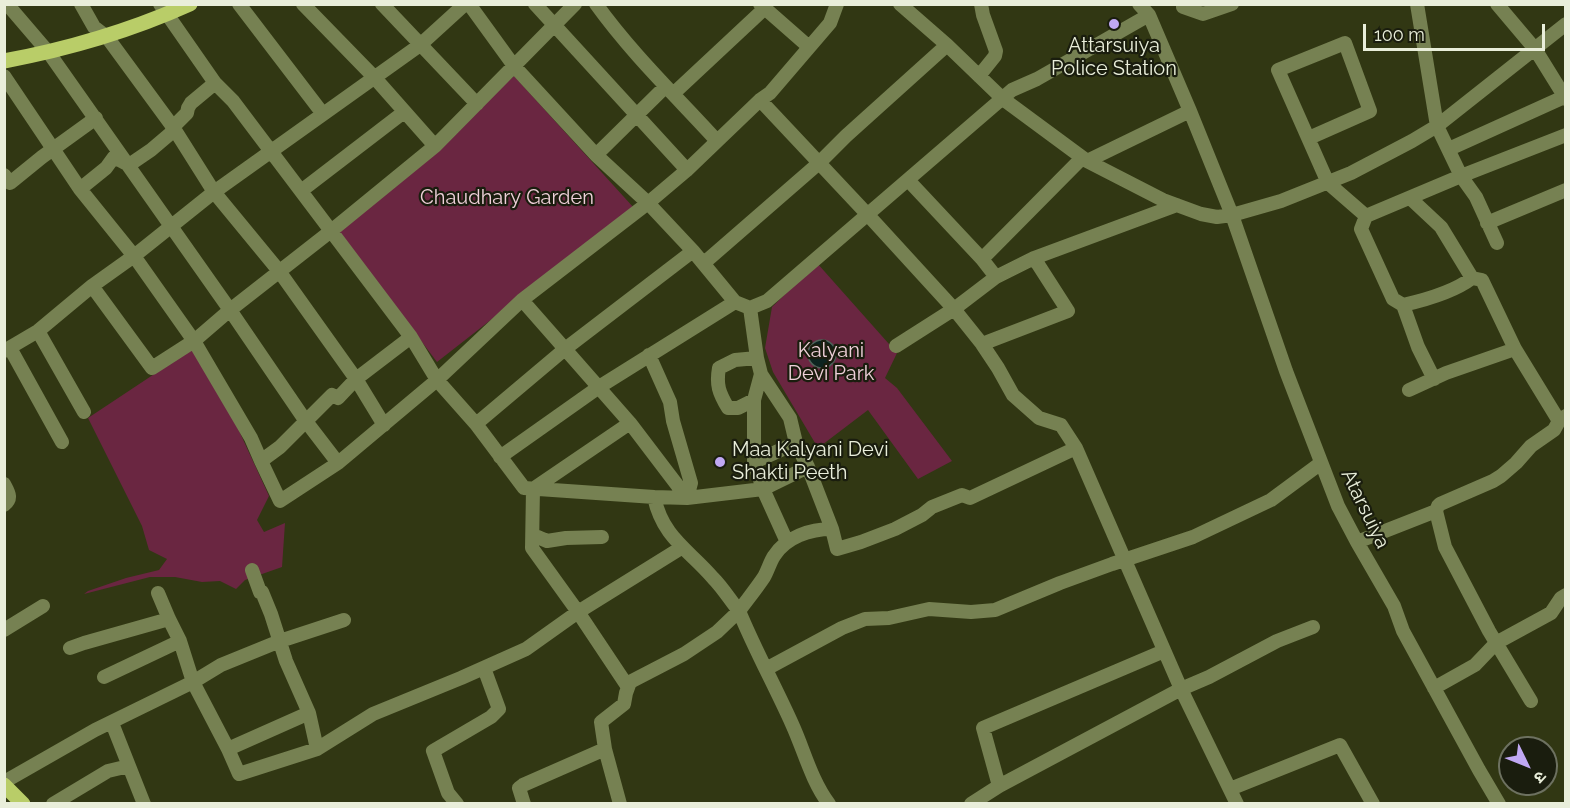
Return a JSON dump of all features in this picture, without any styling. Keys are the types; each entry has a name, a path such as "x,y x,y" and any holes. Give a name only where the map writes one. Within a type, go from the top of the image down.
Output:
{"main road":[{"path":"4,61 49,53 107,37 163,10 190,4"},
{"path":"4,783 23,804"}],"street":[{"path":"7,4 49,53 96,118 305,420 338,463"},
{"path":"81,4 94,27 107,37 172,126 214,192 279,271 356,379 384,425"},
{"path":"239,4 322,114"},
{"path":"303,4 374,77 435,146"},
{"path":"382,4 477,104"},
{"path":"62,442 7,349 38,331 92,286 134,256 214,192 420,45 467,4 514,66 596,155 648,203 704,263 735,302 750,308 767,301 1012,90 1037,79 1149,15"},
{"path":"536,4 687,170"},
{"path":"92,286 152,368 194,341 435,146 575,4"},
{"path":"596,4 612,27 717,141"},
{"path":"4,76 81,189 134,256 194,341 251,438 280,501 338,463 437,380 522,300 687,170 770,93 830,23 837,4"},
{"path":"900,4 1003,99 1084,159 1163,200 1216,217 1232,215 1281,201 1328,183 1412,141 1437,126 1566,24"},
{"path":"979,76 995,56 996,51 981,4"},
{"name":"Atarsuiya","path":"1139,4 1149,15 1232,215 1286,371 1338,506 1394,606 1403,631 1499,804"},
{"path":"1183,7 1203,14 1233,4"},
{"path":"1417,4 1437,126 1461,176 1476,196 1497,243"},
{"path":"1449,149 1565,98 1535,49 1497,4"},
{"path":"596,155 636,115 669,90 762,7 809,47"},
{"path":"163,10 214,83 233,101 411,337 437,380 476,424 524,488 687,498 763,489 808,467"},
{"path":"1309,138 1370,111 1345,44 1278,70 1328,183 1366,216"},
{"path":"704,263 819,163 947,45"},
{"path":"129,165 171,133 172,126 187,113 191,103 214,83"},
{"path":"760,100 954,309 982,344 1013,395 1039,418 1061,425 1076,448 1181,689 1237,804"},
{"path":"982,259 1084,159 1190,111"},
{"path":"301,191 404,112"},
{"path":"4,175 10,183 96,118"},
{"path":"1434,379 1418,347 1403,305 1394,299 1361,229 1366,216 1566,135"},
{"path":"81,189 106,168 114,157 129,165"},
{"path":"908,180 996,277"},
{"path":"1487,223 1566,190"},
{"path":"1410,198 1441,227 1472,278"},
{"path":"896,346 954,309 996,277 1034,258 1177,205"},
{"path":"476,424 565,349 693,251"},
{"path":"982,344 1068,311 1034,258"},
{"path":"1357,543 1436,511 1440,504 1493,482 1516,463 1531,446 1554,430 1562,419 1515,349 1482,280 1472,278 1424,300 1403,305"},
{"path":"522,300 630,423 687,498"},
{"path":"500,457 599,387 735,302"},
{"path":"750,308 761,374 790,418 796,443 808,467 837,549 895,529 932,507 962,495 970,498 1076,448"},
{"path":"38,331 84,412"},
{"path":"261,461 280,447 332,395 338,398 356,379 411,337"},
{"path":"1409,390 1446,373 1515,349"},
{"path":"649,355 670,402 673,422 691,483 687,498"},
{"path":"754,400 738,408 728,408 716,381 719,368 735,360 757,358"},
{"path":"761,374 754,400 754,462 763,489 787,542"},
{"path":"533,489 630,423"},
{"path":"754,462 796,443"},
{"path":"766,669 842,628 865,619 889,618 929,609 971,612 995,610 1125,559 1193,537 1271,500 1321,463"},
{"path":"4,484 10,496 4,505"},
{"path":"533,489 532,548 628,687"},
{"path":"654,496 660,518 681,548 714,578 739,611 793,724 820,792 829,804"},
{"path":"1436,511 1445,547 1496,643 1531,701"},
{"path":"620,804 605,749 601,722 624,704 630,682 684,654 717,632 739,611 766,575 775,555 792,538 820,529 832,530"},
{"path":"532,535 547,541 602,537"},
{"path":"158,592 180,641 193,682 228,749 238,774 317,749 373,714 526,649 578,612 681,548"},
{"path":"252,570 271,614 286,661 309,713 317,749"},
{"path":"1434,688 1475,665 1496,643 1551,613 1561,598 1566,595"},
{"path":"4,630 43,606"},
{"path":"70,648 169,619"},
{"path":"4,783 95,730 193,682 221,665 280,641 344,620"},
{"path":"971,804 999,786 1181,689 1277,641 1313,627"},
{"path":"104,677 180,641"},
{"path":"999,786 983,728 1164,651"},
{"path":"457,804 448,793 433,751 491,717 499,709 484,668"},
{"path":"228,749 309,713"},
{"path":"112,723 144,804"},
{"path":"1230,789 1340,745 1373,804"},
{"path":"519,802 519,788 523,785 605,749"},
{"path":"53,804 108,771 129,766"}],"green space":[{"name":"Chaudhary Garden","path":"514,76 634,208 437,362 339,232"},
{"name":"Kalyani Devi Park","path":"817,263 897,353 885,378 897,388 952,461 918,479 868,410 818,448 773,372 765,348 772,307"},
{"path":"192,349 229,409 269,496 257,520 264,532 285,523 282,567 245,580 236,589 220,581 202,582 175,577 150,577 84,594 126,578 159,570 167,559 149,550 142,526 88,418"}],"water":[{"path":"822,340 832,344 836,354 832,364 822,368 812,364 808,354 812,344"}],"place":[{"name":"Attarsuiya Police Station","path":"1114,24"},
{"name":"Maa Kalyani Devi Shakti Peeth","path":"720,462"}]}
